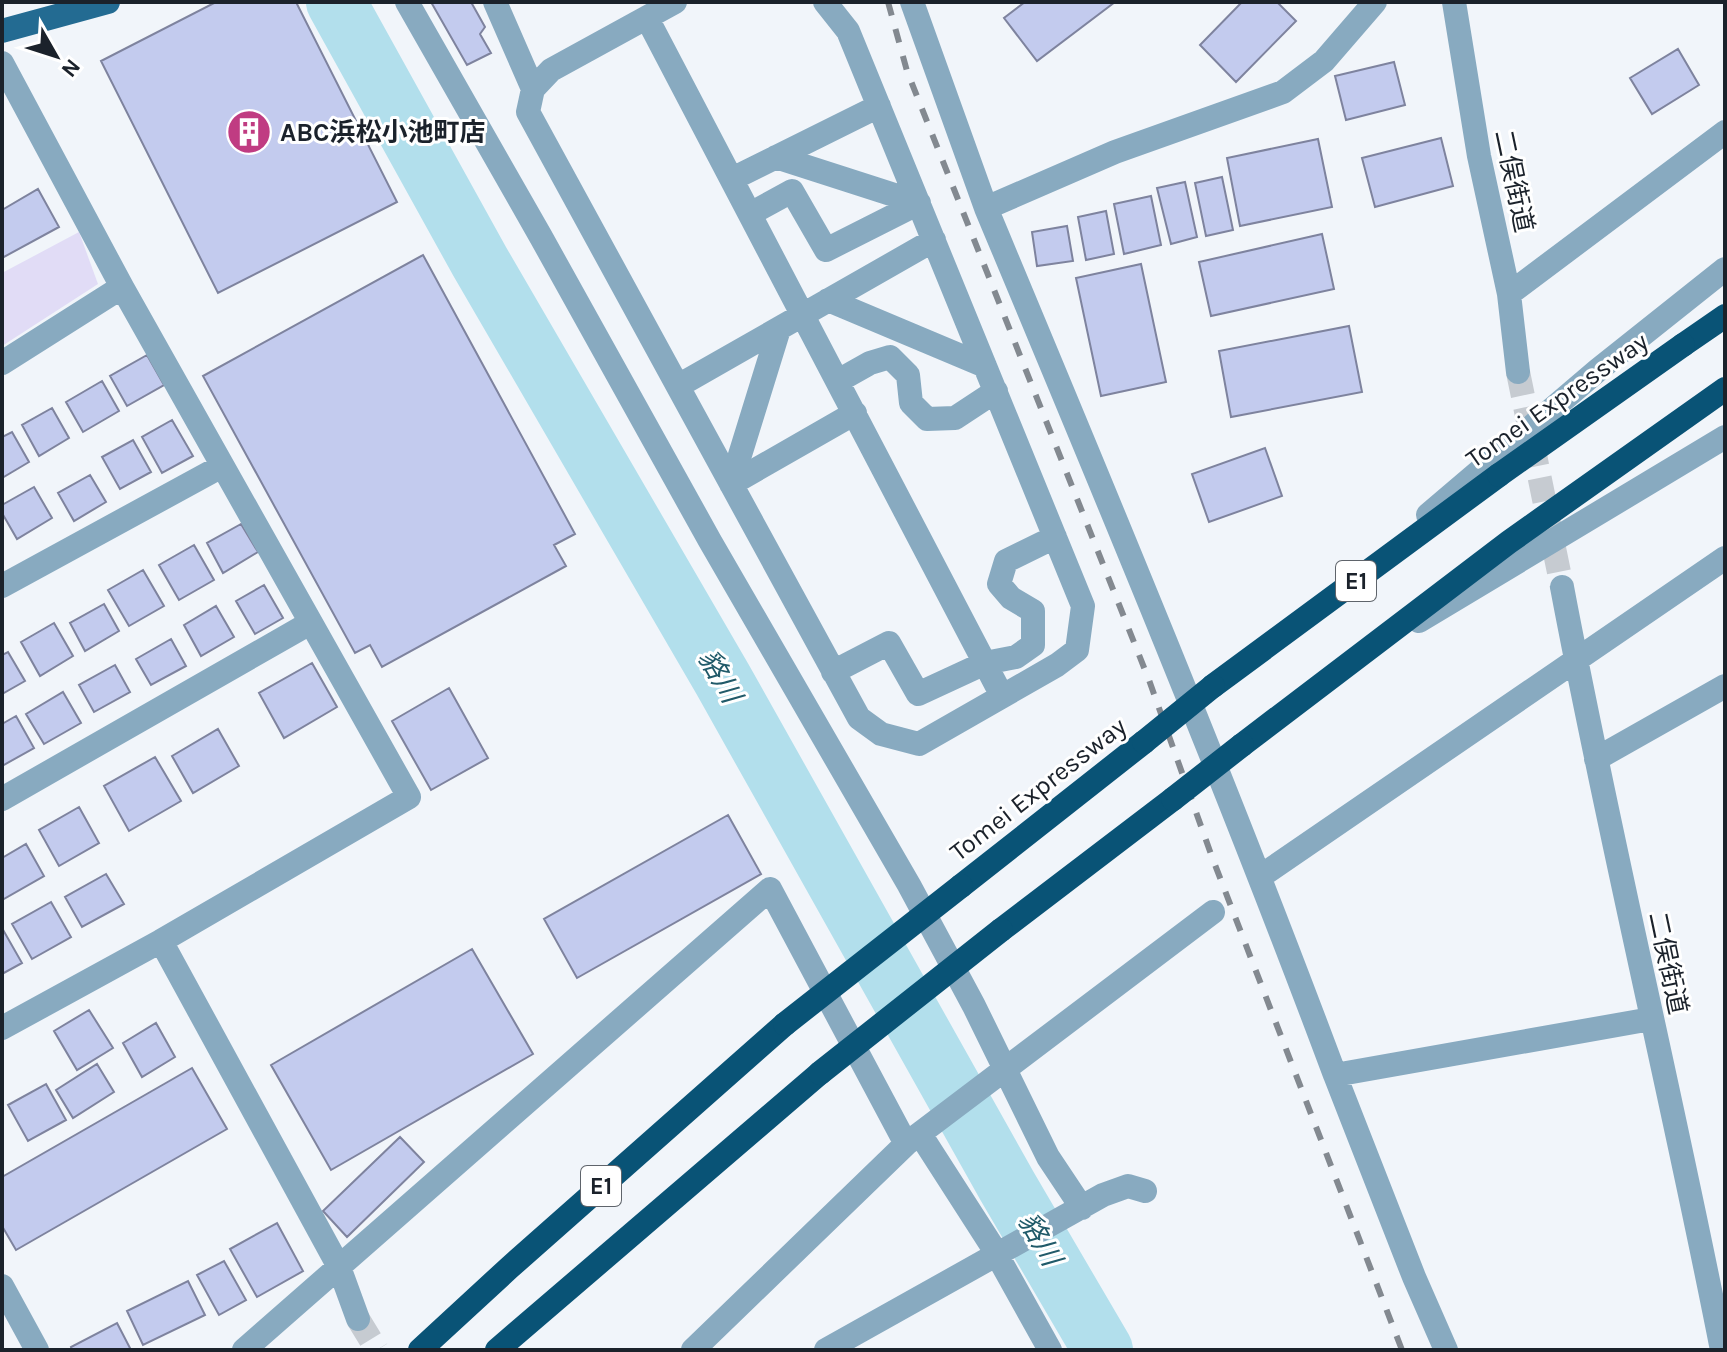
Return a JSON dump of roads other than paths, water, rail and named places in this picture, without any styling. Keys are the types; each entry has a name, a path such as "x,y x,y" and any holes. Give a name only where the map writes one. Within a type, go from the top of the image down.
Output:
{"highway":[{"name":"Tomei Expressway","path":"420,1350 785,1024 1213,686 1499,475 1725,316"},
{"name":"E1","path":"497,1350 820,1073 1001,930 1509,542 1725,389"}],"main road":[{"path":"2,31 108,2"}],"street":[{"path":"407,2 710,541 909,885 1076,1211"},
{"path":"495,2 533,89"},
{"path":"675,2 551,70 533,89 528,112 859,718 881,734 919,744 1057,665 1077,650 1083,606 848,31 825,2"},
{"path":"912,2 986,208 1170,648 1414,1277 1446,1350"},
{"path":"986,208 1115,152 1283,92 1324,61 1375,2"},
{"name":"二俣街道","path":"1454,2 1479,156 1509,294 1518,372"},
{"path":"647,18 1002,696"},
{"path":"2,63 122,287 409,797 161,941 2,1028"},
{"path":"732,179 879,106"},
{"path":"1509,294 1725,132"},
{"path":"776,157 919,203"},
{"path":"750,214 792,191 826,250 919,203"},
{"path":"678,386 934,240"},
{"path":"1320,607 1598,370 1725,269"},
{"path":"2,363 122,287"},
{"path":"828,300 985,366"},
{"path":"731,484 779,329"},
{"path":"838,381 870,363 890,357 908,375 911,403 927,419 955,418 996,391"},
{"path":"731,484 855,413"},
{"path":"1358,658 1725,437"},
{"path":"2,586 222,466"},
{"path":"833,672 889,643 918,694 985,663 1016,657 1033,645 1033,611 1011,598 999,584 1006,561 1055,537"},
{"path":"1261,876 1725,558"},
{"name":"二俣街道","path":"1562,587 1651,1019 1682,1147 1722,1350"},
{"path":"2,799 310,623"},
{"path":"1596,759 1725,686"},
{"path":"244,1350 770,889 916,1136 997,1255 1050,1350"},
{"path":"693,1350 721,1340 916,1136 1213,912"},
{"path":"161,941 339,1267 358,1319"},
{"path":"1335,1075 1651,1019"},
{"path":"826,1350 1116,1189 1128,1186 1145,1191"},
{"path":"2,1286 37,1350"}],"waterway":[{"name":"貉川","path":"336,2 480,262 723,680 1007,1186 1103,1350"}],"tunnel":[{"path":"1518,372 1562,587"},
{"path":"358,1319 377,1350"}],"railway":[{"path":"888,2 907,71 1149,680 1212,857 1402,1350"}],"place":[{"name":"ABC浜松小池町店","path":"249,132"}]}
